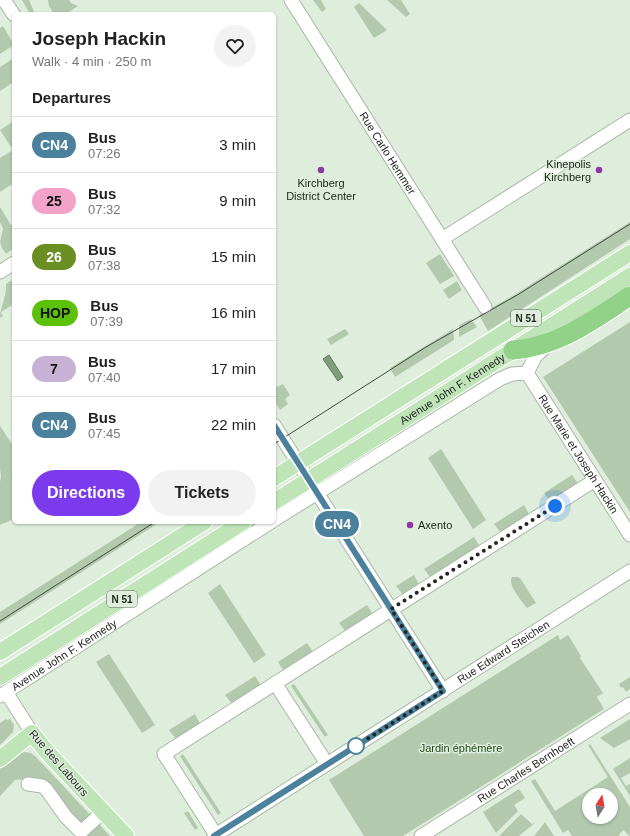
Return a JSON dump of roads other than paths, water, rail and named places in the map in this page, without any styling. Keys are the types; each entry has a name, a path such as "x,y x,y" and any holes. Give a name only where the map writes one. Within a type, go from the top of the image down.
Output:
{"highway":[{"name":"N 51","path":"513,350 530,349 548,344 576,330 630,296"}],"main road":[{"name":"Avenue John F. Kennedy","path":"276,476 294,456 630,253"},
{"name":"Avenue John F. Kennedy","path":"276,501 313,486 513,350 630,276"},
{"name":"N 51","path":"0,652 201,524"},
{"name":"Avenue John F. Kennedy","path":"0,676 244,527"},
{"path":"0,759 32,733"},
{"name":"Rue des Labours","path":"32,733 47,752 126,836"}],"street":[{"path":"4,0 12,12"},
{"name":"Rue Carlo Hemmer","path":"291,0 485,306"},
{"path":"442,239 630,120"},
{"path":"0,272 12,264"},
{"path":"527,373 535,357 548,344"},
{"name":"Rue Marie et Joseph Hackin","path":"527,373 630,535"},
{"name":"Avenue John F. Kennedy","path":"276,518 313,486 350,474 500,378 512,374 527,373"},
{"path":"276,428 443,691"},
{"path":"215,836 164,754 595,480"},
{"name":"Avenue John F. Kennedy","path":"3,694 244,527 258,524"},
{"name":"Rue Edward Steichen","path":"215,836 630,571"},
{"path":"275,683 327,764"},
{"name":"Rue des Labours","path":"3,694 32,733"},
{"name":"Rue Charles Bernhoeft","path":"421,836 630,704"},
{"path":"28,784 42,786 46,789 66,817 81,832 103,812"}],"tram line":[{"path":"276,443 426,347 519,294 630,224"},
{"path":"0,621 152,524"}],"place":[{"name":"Kirchberg District Center","path":"321,170"},
{"name":"Kinepolis Kirchberg","path":"599,170"},
{"name":"Axento","path":"410,525"}],"park label":[{"name":"Jardin éphémère","path":"461,748"}]}
